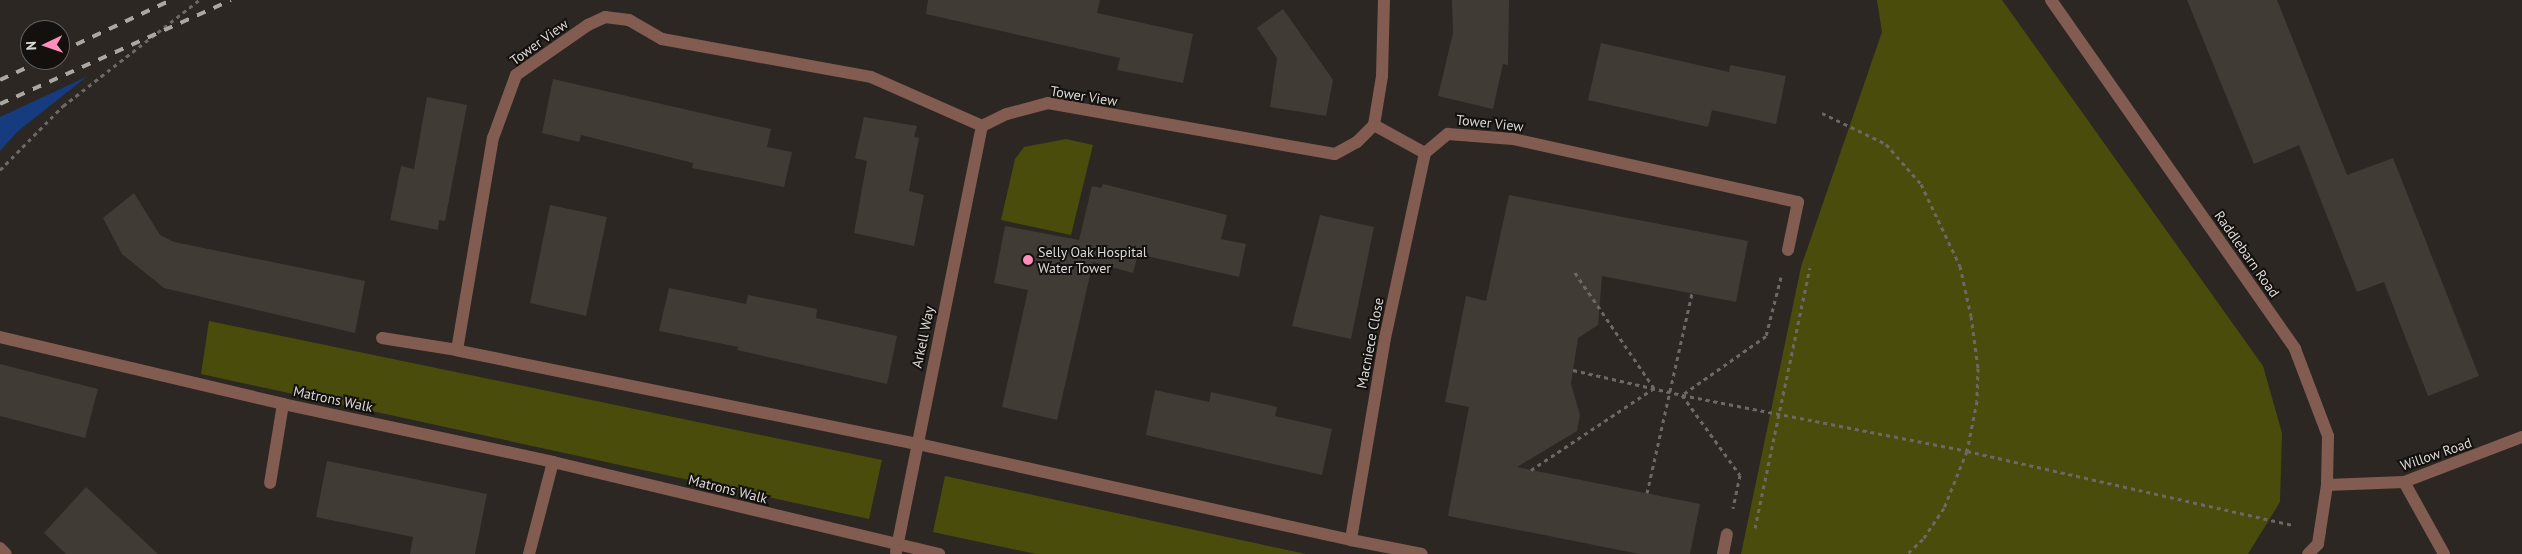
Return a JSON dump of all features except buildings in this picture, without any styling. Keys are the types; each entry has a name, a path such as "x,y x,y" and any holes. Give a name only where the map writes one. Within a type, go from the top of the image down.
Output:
{"street":[{"path":"1384,0 1382,76 1374,125 1424,153"},
{"name":"Raddlebarn Road","path":"2051,0 2295,348 2328,436 2327,485 2318,544 2308,554"},
{"name":"Tower View","path":"457,350 493,138 516,75 588,25 605,17 629,20 662,39 871,77 982,126 1007,114 1048,103 1334,154 1357,142 1374,125"},
{"name":"Arkell Way","path":"896,550 982,126"},
{"name":"Tower View","path":"1424,153 1448,134 1513,139 1798,202 1788,250"},
{"name":"Macniece Close","path":"1351,540 1385,338 1424,153"},
{"name":"Matrons Walk","path":"0,337 283,404 552,462 896,550 940,554"},
{"path":"382,338 457,350 917,444 1422,554"},
{"path":"270,484 283,404"},
{"name":"Willow Road","path":"2327,485 2404,482 2522,438"},
{"path":"529,554 552,462"},
{"path":"2404,482 2444,554"},
{"path":"1723,554 1727,534"},
{"path":"0,548 6,554"}],"path":[{"path":"0,170 63,106 199,0"},
{"path":"1822,113 1886,144 1921,184 1939,217 1960,266 1978,368 1976,401 1967,451 1944,508 1924,539 1907,554"},
{"path":"1682,395 1766,336 1788,250 1810,266 1780,415 1753,535"},
{"path":"1574,271 1654,388"},
{"path":"1648,493 1692,293"},
{"path":"1573,370 1682,395 1967,451 2320,531"},
{"path":"1530,470 1654,388"},
{"path":"1682,395 1740,475 1727,534"}],"shaded area":[{"path":"1877,0 2002,0 2263,366 2282,433 2280,502 2248,554 1741,554 1801,267 1882,32"},
{"path":"1066,139 1093,145 1071,235 1001,220 1015,159 1024,147"},
{"path":"209,321 882,460 869,519 201,374"},
{"path":"945,476 1306,554 1036,554 933,532"}],"water":[{"path":"184,0 18,131 0,151 0,110 67,70 70,70 70,68"}],"pier":[{"path":"141,0 186,0 99,71 0,117 0,107 49,70 70,70 70,54"}],"railway":[{"path":"70,47 171,0"},
{"path":"0,104 231,0"},
{"path":"0,80 22,70"}],"place":[{"name":"Selly Oak Hospital Water Tower","path":"1028,260"}]}
